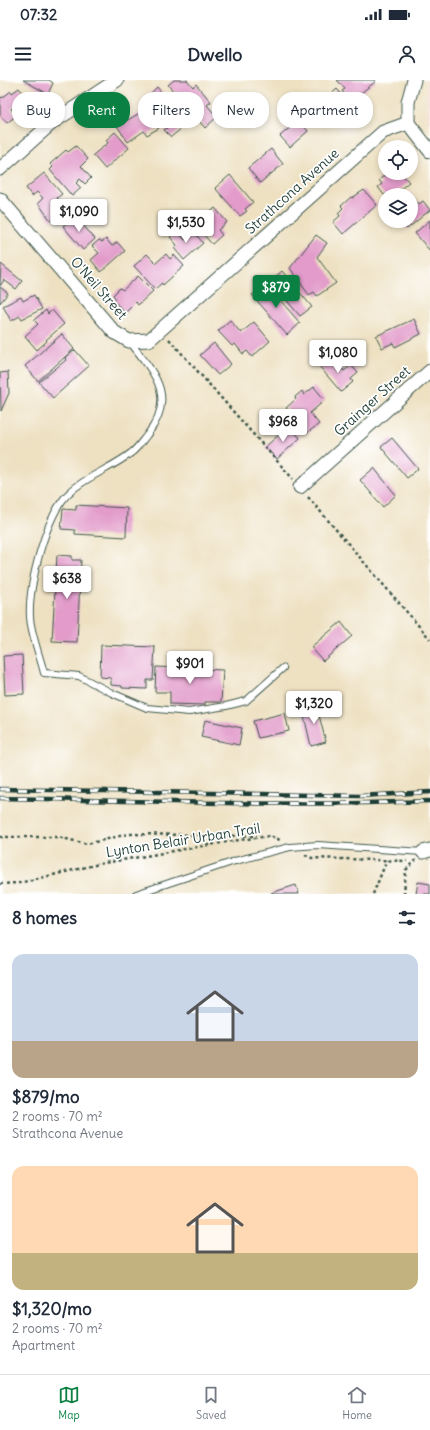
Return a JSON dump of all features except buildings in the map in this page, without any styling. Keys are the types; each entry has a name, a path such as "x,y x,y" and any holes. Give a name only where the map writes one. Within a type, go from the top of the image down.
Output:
{"street":[{"path":"0,169 53,122 117,80"},
{"path":"414,80 408,102 408,123 430,150"},
{"name":"Strathcona Avenue","path":"129,341 149,340 383,132 408,123"},
{"name":"O'Neil Street","path":"0,199 114,332 129,341"},
{"name":"Grainger Street","path":"300,488 430,371"}],"lane":[{"path":"129,341 152,371 160,389 162,407 152,427 132,452 69,492 58,506 44,538 33,585 30,618 44,673 79,676 112,693 147,708 189,712 246,701 283,668"},
{"path":"136,894 152,891 235,861 290,847 318,845 391,850 422,854"}],"path":[{"path":"0,837 58,837 87,844 128,834 264,837"},
{"name":"Lynton Belair Urban Trail","path":"0,884 19,883 99,864 264,837 276,838 312,858 386,861 422,854"},
{"path":"374,894 391,850"},
{"path":"404,894 406,870 422,854"}],"shaded area":[{"path":"427,80 430,80 430,125 429,124"}],"railway":[{"path":"0,789 360,796 430,792"},
{"path":"0,798 269,803 376,803 430,801"}]}
